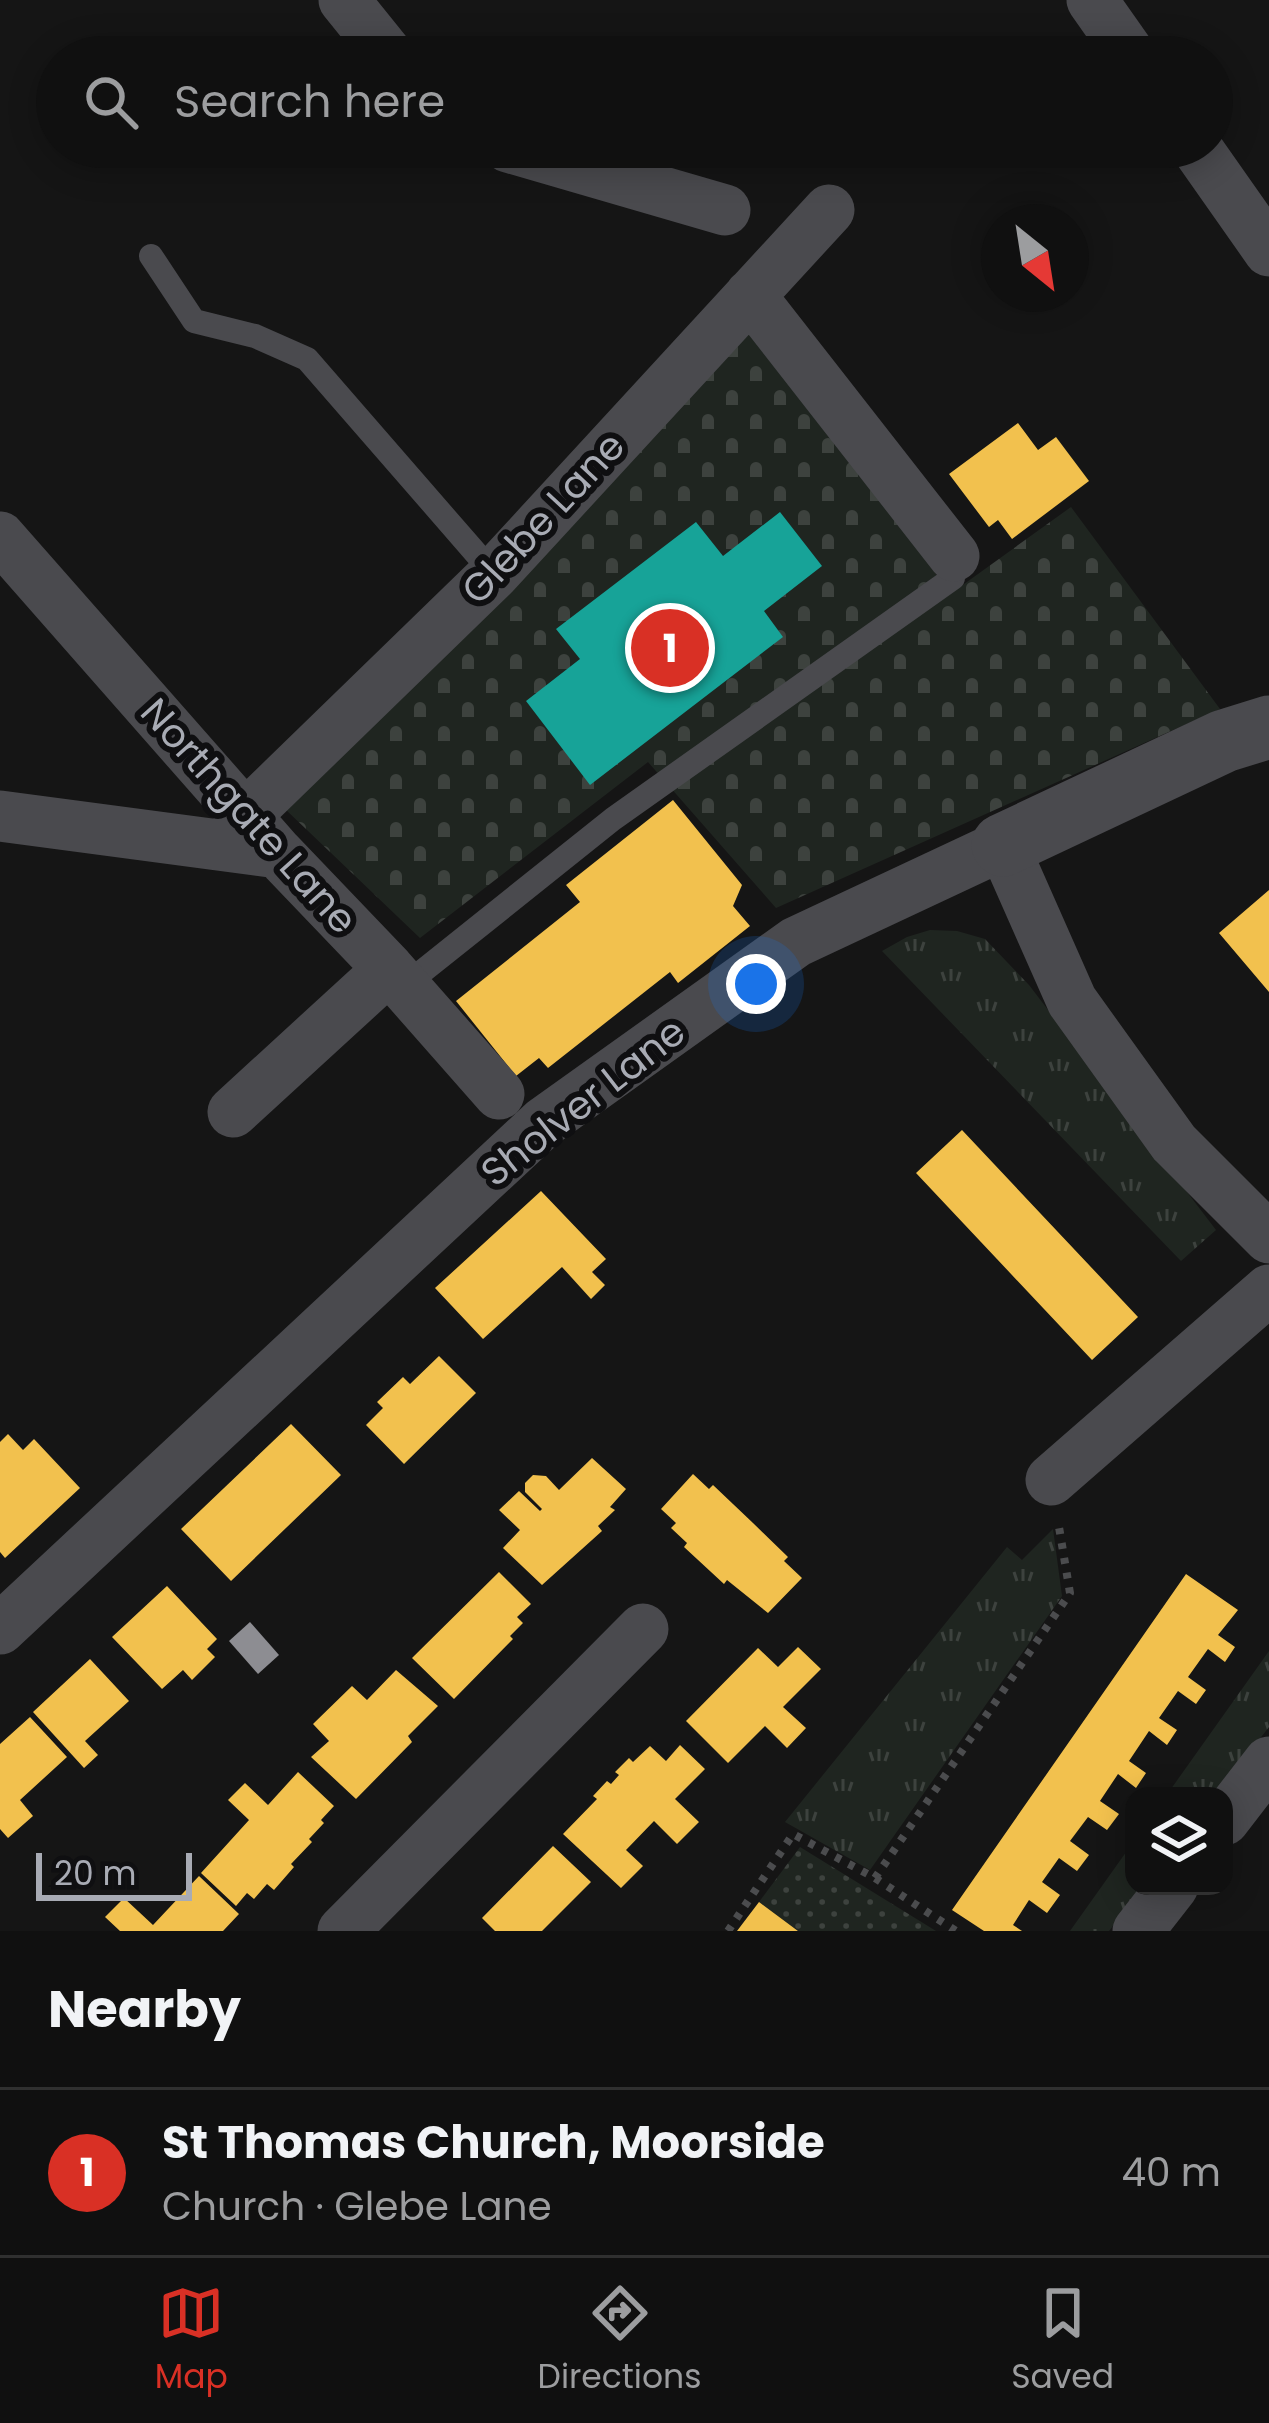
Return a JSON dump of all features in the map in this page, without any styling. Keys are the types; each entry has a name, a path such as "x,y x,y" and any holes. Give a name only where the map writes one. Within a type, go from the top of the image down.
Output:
{"street":[{"path":"344,0 374,36"},
{"path":"1092,0 1117,36"},
{"path":"580,168 725,210"},
{"path":"1211,168 1269,251"},
{"name":"Glebe Lane","path":"262,834 829,210"},
{"path":"750,295 954,556"},
{"name":"Northgate Lane","path":"0,537 499,1094"},
{"name":"Sholver Lane","path":"0,1629 544,1122 796,942 1224,741 1269,727"},
{"path":"0,816 262,834"},
{"path":"1003,845 1072,1000 1174,1143 1269,1238"},
{"path":"232,1112 396,978"},
{"path":"1052,1480 1269,1290"},
{"path":"343,1931 643,1629"},
{"path":"1233,1808 1269,1762"},
{"path":"1138,1931 1166,1895"}],"lane":[{"path":"151,256 194,321 254,336 308,359 494,574"},
{"path":"396,978 953,578 954,556"}],"path":[{"path":"875,1878 1070,1594 1052,1480"},
{"path":"728,1931 793,1834 875,1878 956,1931"}],"green space":[{"path":"753,330 936,574 946,597 1071,507 1220,709 776,908 648,762 420,938 284,808"},
{"path":"930,930 985,939 1029,985 1216,1230 1181,1261 882,951"},
{"path":"1053,1529 1062,1596 870,1870 785,1822 1007,1547 1022,1560"},
{"path":"1269,1651 1269,1727 1222,1787 1172,1787"},
{"path":"800,1847 936,1931 798,1931 759,1902"},
{"path":"1125,1854 1125,1895 1137,1895 1109,1931 1070,1931"}],"building: Homes":[{"path":"1018,423 1038,450 1056,437 1089,481 1012,539 998,520 989,527 949,474"},
{"path":"673,800 742,885 733,906 750,926 678,983 670,972 548,1068 539,1058 516,1076 456,1001 580,902 566,885"},
{"path":"1269,890 1269,992 1219,933"},
{"path":"962,1130 1138,1317 1092,1360 916,1173"},
{"path":"541,1191 606,1259 592,1272 605,1285 591,1299 562,1267 483,1339 435,1288"},
{"path":"439,1356 476,1393 404,1464 366,1425 383,1408 377,1402 403,1377 410,1384"},
{"path":"291,1424 341,1475 231,1581 181,1529"},
{"path":"8,1434 23,1450 34,1439 80,1488 5,1558 0,1552 0,1442"},
{"path":"592,1458 626,1489 610,1507 615,1510 598,1526 602,1531 542,1585 503,1548 520,1530 499,1510 519,1491 540,1511 525,1492 525,1483 533,1475 546,1476 559,1490"},
{"path":"693,1474 709,1489 713,1485 753,1523 802,1578 768,1613 727,1580 724,1584 684,1547 687,1543 671,1528 676,1523 661,1509"},
{"path":"499,1572 531,1604 517,1617 523,1623 510,1636 513,1639 454,1699 412,1658"},
{"path":"1186,1574 1238,1610 1218,1635 1235,1647 1225,1662 1208,1649 1188,1677 1206,1690 1196,1704 1178,1691 1159,1718 1177,1730 1167,1745 1149,1731 1129,1761 1146,1773 1137,1787 1118,1774 1100,1801 1119,1814 1107,1830 1088,1817 1070,1841 1089,1855 1077,1871 1059,1858 1042,1882 1060,1895 1047,1913 1029,1900 1013,1925 1022,1931 984,1931 952,1910"},
{"path":"167,1586 217,1639 207,1649 215,1657 192,1680 183,1670 162,1689 112,1637"},
{"path":"798,1647 821,1669 783,1707 806,1728 787,1748 765,1726 728,1763 686,1721 758,1648 778,1667"},
{"path":"90,1659 129,1701 85,1741 98,1755 84,1768 33,1712"},
{"path":"396,1670 438,1706 408,1736 412,1742 356,1799 311,1757 329,1741 313,1724 352,1686 367,1700"},
{"path":"30,1717 67,1757 20,1800 33,1816 8,1838 0,1829 0,1744"},
{"path":"680,1745 705,1769 675,1799 699,1822 677,1844 654,1821 626,1850 643,1866 621,1888 563,1834 629,1758 633,1762 650,1746 666,1761"},
{"path":"298,1772 334,1806 274,1890 267,1884 254,1899 247,1893 236,1906 201,1873 249,1820 228,1800 245,1783 268,1805"},
{"path":"553,1846 591,1882 542,1931 495,1931 482,1918"},
{"path":"199,1876 239,1914 223,1931 120,1931 105,1917 124,1898 153,1925"},
{"path":"759,1902 798,1931 737,1931"}],"building: Public":[{"path":"780,512 822,566 764,611 783,637 590,785 526,701 580,659 556,629 696,522 723,556"}],"building: Industry":[{"path":"250,1622 279,1655 258,1674 229,1641"}],"place":[{"name":"St Thomas Church, Moorside","path":"670,648"}]}
